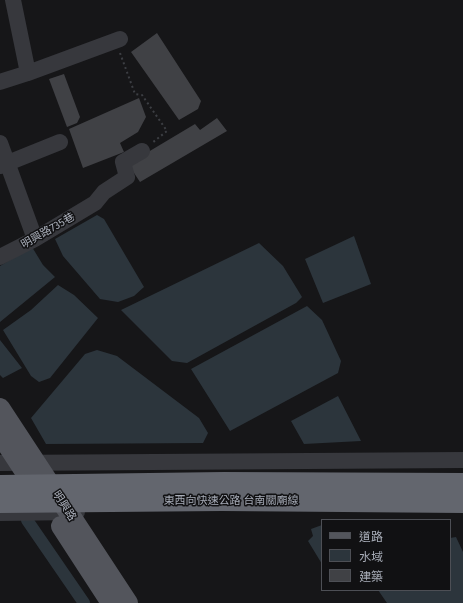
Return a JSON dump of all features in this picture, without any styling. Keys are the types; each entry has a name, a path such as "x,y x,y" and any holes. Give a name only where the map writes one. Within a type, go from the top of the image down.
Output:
{"highway":[{"name":"東西向快速公路 台南關廟線","path":"0,486 224,483 463,484"},
{"name":"東西向快速公路 台南關廟線","path":"0,502 222,500 463,502"}],"main road":[{"name":"明興路","path":"0,408 18,463"},
{"name":"明興路","path":"0,434 18,463 60,512 128,603"},
{"name":"明興路","path":"60,512 111,603"}],"street":[{"path":"13,0 28,73"},
{"path":"0,82 117,40"},
{"path":"4,165 60,142"},
{"path":"0,143 4,165 35,239"},
{"name":"明興路735巷","path":"0,257 35,239 95,203 104,192 127,177 123,162 142,151"},
{"path":"18,463 463,460"},
{"path":"0,513 291,509 463,511"}],"path":[{"path":"117,40 135,94 142,95 167,131 142,151"}],"water":[{"path":"97,215 104,219 144,287 134,296 118,302 100,299 63,256 55,239"},
{"path":"354,236 371,284 323,303 305,259"},
{"path":"259,243 283,266 302,297 296,303 187,363 172,361 121,310"},
{"path":"32,247 43,265 55,277 0,322 0,266"},
{"path":"58,285 74,295 98,318 50,378 39,382 31,376 3,330 31,310"},
{"path":"307,306 322,320 341,361 338,373 230,431 191,369"},
{"path":"0,340 22,368 3,378 0,375"},
{"path":"97,350 117,356 199,418 208,433 203,443 46,444 31,418 85,354"},
{"path":"338,396 361,441 304,444 291,421"},
{"path":"321,525 321,562 308,541 313,536 311,529"},
{"path":"456,537 463,552 463,603 387,603 379,591 451,591 451,538"}],"building":[{"path":"157,33 201,101 198,109 179,120 131,52"},
{"path":"64,74 80,117 77,123 67,127 49,79"},
{"path":"139,98 146,117 138,132 120,143 124,152 83,168 69,129"},
{"path":"217,118 227,131 140,182 128,164 195,124 200,130"}],"waterway":[{"path":"27,520 84,603"}]}
